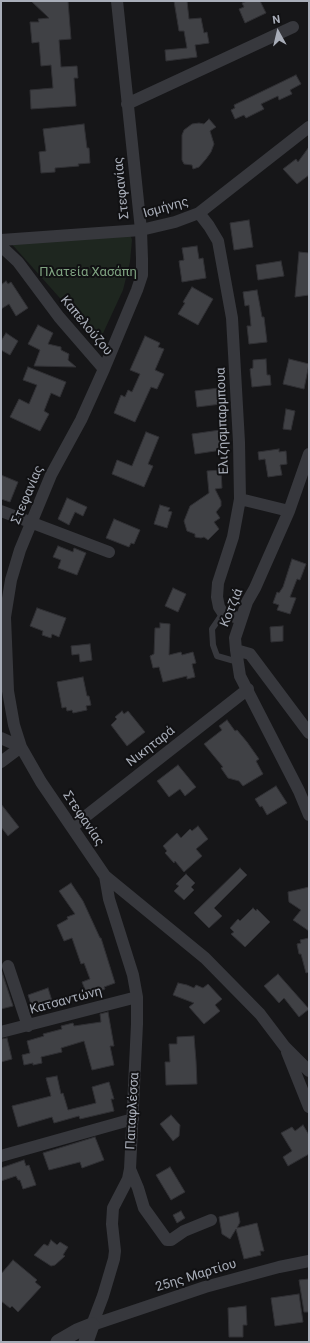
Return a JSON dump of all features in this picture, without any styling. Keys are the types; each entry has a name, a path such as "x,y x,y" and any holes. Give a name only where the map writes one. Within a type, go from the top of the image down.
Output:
{"street":[{"name":"Στεφανίας","path":"117,1 140,230 142,275 104,369 80,420 51,475 20,550 11,580 6,617 8,691 14,724 21,747 41,782 105,876 206,958 260,1014 285,1047 309,1071"},
{"path":"128,104 293,27"},
{"name":"Ισμήνης","path":"1,240 140,230 175,222 199,213 309,127"},
{"name":"Ελιζησμπαρμπουα","path":"199,213 218,241 232,318 239,442 240,499 233,537 218,584 217,597 219,607 224,613"},
{"name":"Καπελούζου","path":"1,246 18,262 59,317 104,369"},
{"name":"Κοτζιά","path":"309,454 289,511 241,619 235,638 240,676 300,791 309,815"},
{"path":"240,499 289,511"},
{"path":"1,511 109,552"},
{"path":"224,613 241,619"},
{"path":"237,656 250,654 309,733"},
{"name":"Νικηταρά","path":"72,827 248,689"},
{"path":"1,738 21,747 1,762"},
{"name":"Παπαφλέσσα","path":"86,1342 103,1296 114,1259 115,1251 112,1224 113,1208 128,1179 130,1169 136,1060 137,997 133,975 109,899 105,876"},
{"path":"8,966 28,1026"},
{"name":"Κατσαντώνη","path":"1,1032 137,997"},
{"path":"285,1047 309,1107"},
{"path":"1,1156 133,1119"},
{"path":"130,1169 138,1188 142,1204 167,1240 171,1240 184,1230 211,1220"},
{"name":"25ης Μαρτίου","path":"92,1325 205,1287 244,1276 309,1261"},
{"path":"58,1342 77,1331 92,1325"}],"lane":[{"path":"224,613 212,629 213,646 217,656 237,656"}],"green space":[{"name":"Πλατεία Χασάπη","path":"130,234 132,240 130,262 123,290 99,342 9,241"}],"building":[{"path":"31,1 68,1 71,39 59,40 61,67 77,66 78,78 74,78 76,106 31,109 30,90 53,88 51,65 41,66 39,42 32,43 30,22 39,22 38,19 49,18"},
{"path":"174,1 187,1 189,19 201,18 204,33 207,32 209,43 195,45 197,57 166,61 165,50 187,48 184,31 179,31"},
{"path":"247,1 260,1 266,13 245,23 239,9 244,7 242,3"},
{"path":"296,75 301,84 290,90 292,94 279,100 278,96 261,104 264,109 246,118 244,115 235,119 231,110 235,108 234,105"},
{"path":"209,119 216,127 210,131 214,144 206,159 199,167 193,169 192,165 184,164 182,160 182,135 184,130 192,124 204,124"},
{"path":"84,124 87,148 89,148 90,163 78,164 79,166 55,168 55,172 41,173 39,152 46,151 43,129"},
{"path":"309,147 309,175 297,184 283,169 296,159 298,162"},
{"path":"249,220 253,247 234,250 230,223"},
{"path":"197,246 199,259 203,258 206,278 182,282 179,261 184,260 182,248"},
{"path":"299,252 309,253 309,295 295,297"},
{"path":"281,261 284,276 258,280 256,265"},
{"path":"6,281 8,284 11,282 28,308 16,316 9,304 1,309 1,285"},
{"path":"192,287 213,299 198,325 178,314"},
{"path":"257,290 262,317 264,317 267,342 249,344 247,326 251,326 249,305 245,306 243,292"},
{"path":"38,325 53,333 48,344 61,347 61,350 69,354 68,360 76,367 34,366 40,350 28,344"},
{"path":"6,333 18,341 10,355 1,350 1,341"},
{"path":"145,336 160,343 158,347 164,349 155,370 164,374 157,389 151,387 135,422 114,413 121,395 125,397 128,390 132,392 140,374 130,370"},
{"path":"266,359 267,375 270,375 271,385 252,387 250,369 253,368 253,360"},
{"path":"289,359 309,364 304,389 283,384"},
{"path":"28,367 66,382 60,397 51,393 44,411 49,414 40,431 10,417 19,399 29,404 37,385 23,380"},
{"path":"219,388 221,404 197,407 195,391"},
{"path":"286,409 295,411 291,430 283,429"},
{"path":"220,430 222,450 195,454 192,434"},
{"path":"146,432 159,437 148,464 153,466 144,487 112,474 117,460 132,466"},
{"path":"279,449 279,452 286,451 287,464 280,465 282,475 268,477 265,459 259,460 258,452"},
{"path":"221,470 222,488 215,489 221,501 221,506 216,512 220,518 214,522 219,529 208,540 204,537 195,537 195,534 187,531 184,521 190,506 209,493 207,471"},
{"path":"1,475 18,482 10,502 1,499"},
{"path":"67,498 87,507 83,516 75,512 69,525 58,519"},
{"path":"160,505 170,508 168,511 172,512 167,528 154,524"},
{"path":"114,519 140,530 134,544 131,543 129,547 106,538"},
{"path":"58,546 73,552 74,548 86,553 77,575 58,568 61,560 53,557"},
{"path":"292,559 306,564 300,580 297,579 290,597 296,598 290,614 277,610 279,605 273,603 277,592 279,593 283,587"},
{"path":"173,588 186,594 178,612 165,606"},
{"path":"37,608 66,618 59,637 52,634 51,638 42,635 43,631 30,626"},
{"path":"160,623 170,624 169,655 181,652 182,655 193,652 196,663 192,664 195,677 187,679 187,676 163,682 159,667 153,668 150,656 154,654 155,628 160,628"},
{"path":"283,626 283,641 271,642 270,627"},
{"path":"90,644 92,660 80,662 79,654 72,655 71,646"},
{"path":"83,677 87,696 89,696 91,705 86,706 87,710 73,713 72,710 67,711 66,707 62,708 57,682"},
{"path":"122,711 124,714 128,711 145,732 127,746 111,725 117,719 115,717"},
{"path":"227,720 235,731 237,730 247,742 259,759 256,761 263,774 243,786 239,781 228,778 221,768 223,767 204,744 222,730 219,726"},
{"path":"178,765 196,787 185,796 180,789 169,797 157,781"},
{"path":"276,786 287,803 267,815 262,806 260,807 255,799"},
{"path":"1,804 19,827 8,836 1,827"},
{"path":"198,826 208,839 196,849 202,856 184,872 175,861 174,863 165,853 167,851 163,846 177,833 181,838 190,829 192,831"},
{"path":"240,868 247,875 214,908 222,916 209,928 194,913"},
{"path":"186,874 195,883 191,887 194,890 184,900 174,891 179,886 176,884"},
{"path":"71,883 83,901 101,938 115,983 104,987 105,989 94,994 92,990 86,992 82,982 90,979 84,963 81,964 72,938 64,941 57,925 68,919 67,917 75,914 59,891"},
{"path":"309,887 309,931 293,920 301,910 289,902 288,892"},
{"path":"253,908 256,911 257,909 270,922 245,947 231,934 234,932 230,928 238,919 240,921"},
{"path":"309,938 309,972 306,973 297,944 301,943 300,940"},
{"path":"1,969 13,1006 1,1009"},
{"path":"278,974 309,1009 299,1017 284,998 279,1003 264,986"},
{"path":"178,983 194,988 196,985 203,988 208,984 222,999 215,1005 220,1011 204,1024 189,1007 194,1003 173,995"},
{"path":"48,988 53,1004 33,1010 28,995"},
{"path":"108,1012 114,1046 110,1046 114,1065 92,1070 84,1041 61,1048 62,1052 41,1057 42,1063 24,1065 22,1055 30,1053 27,1041 44,1036 43,1034 62,1029 61,1026 73,1023 74,1026 101,1022 100,1014"},
{"path":"194,1036 197,1084 166,1085 165,1062 170,1062 169,1044 177,1044 177,1037"},
{"path":"7,1038 12,1059 1,1062 1,1039"},
{"path":"57,1076 61,1094 63,1093 68,1110 96,1103 92,1087 109,1082 114,1099 111,1099 114,1111 80,1119 79,1116 54,1123 52,1117 18,1127 12,1106 51,1096 46,1078"},
{"path":"171,1115 180,1125 179,1136 173,1141 160,1124"},
{"path":"303,1125 309,1135 309,1154 288,1166 283,1157 292,1151 281,1133 292,1127 295,1131"},
{"path":"95,1137 104,1160 82,1168 80,1162 49,1170 43,1153"},
{"path":"24,1160 26,1166 29,1165 36,1185 23,1189 20,1180 18,1180 16,1176 1,1181 1,1168"},
{"path":"170,1167 185,1192 171,1200 156,1175"},
{"path":"181,1211 185,1218 177,1223 173,1215"},
{"path":"238,1212 240,1222 237,1228 257,1223 264,1251 260,1251 261,1255 244,1259 236,1229 230,1239 222,1234 219,1217"},
{"path":"51,1240 57,1245 60,1242 68,1247 63,1255 65,1256 55,1265 51,1266 34,1255 44,1244 48,1246"},
{"path":"13,1260 37,1280 35,1282 41,1287 18,1312 12,1306 10,1308 1,1301 1,1274"},
{"path":"309,1279 309,1312 304,1312 299,1280"},
{"path":"299,1294 303,1322 275,1326 271,1298"},
{"path":"246,1306 247,1325 243,1325 243,1337 229,1337 228,1308"}]}
